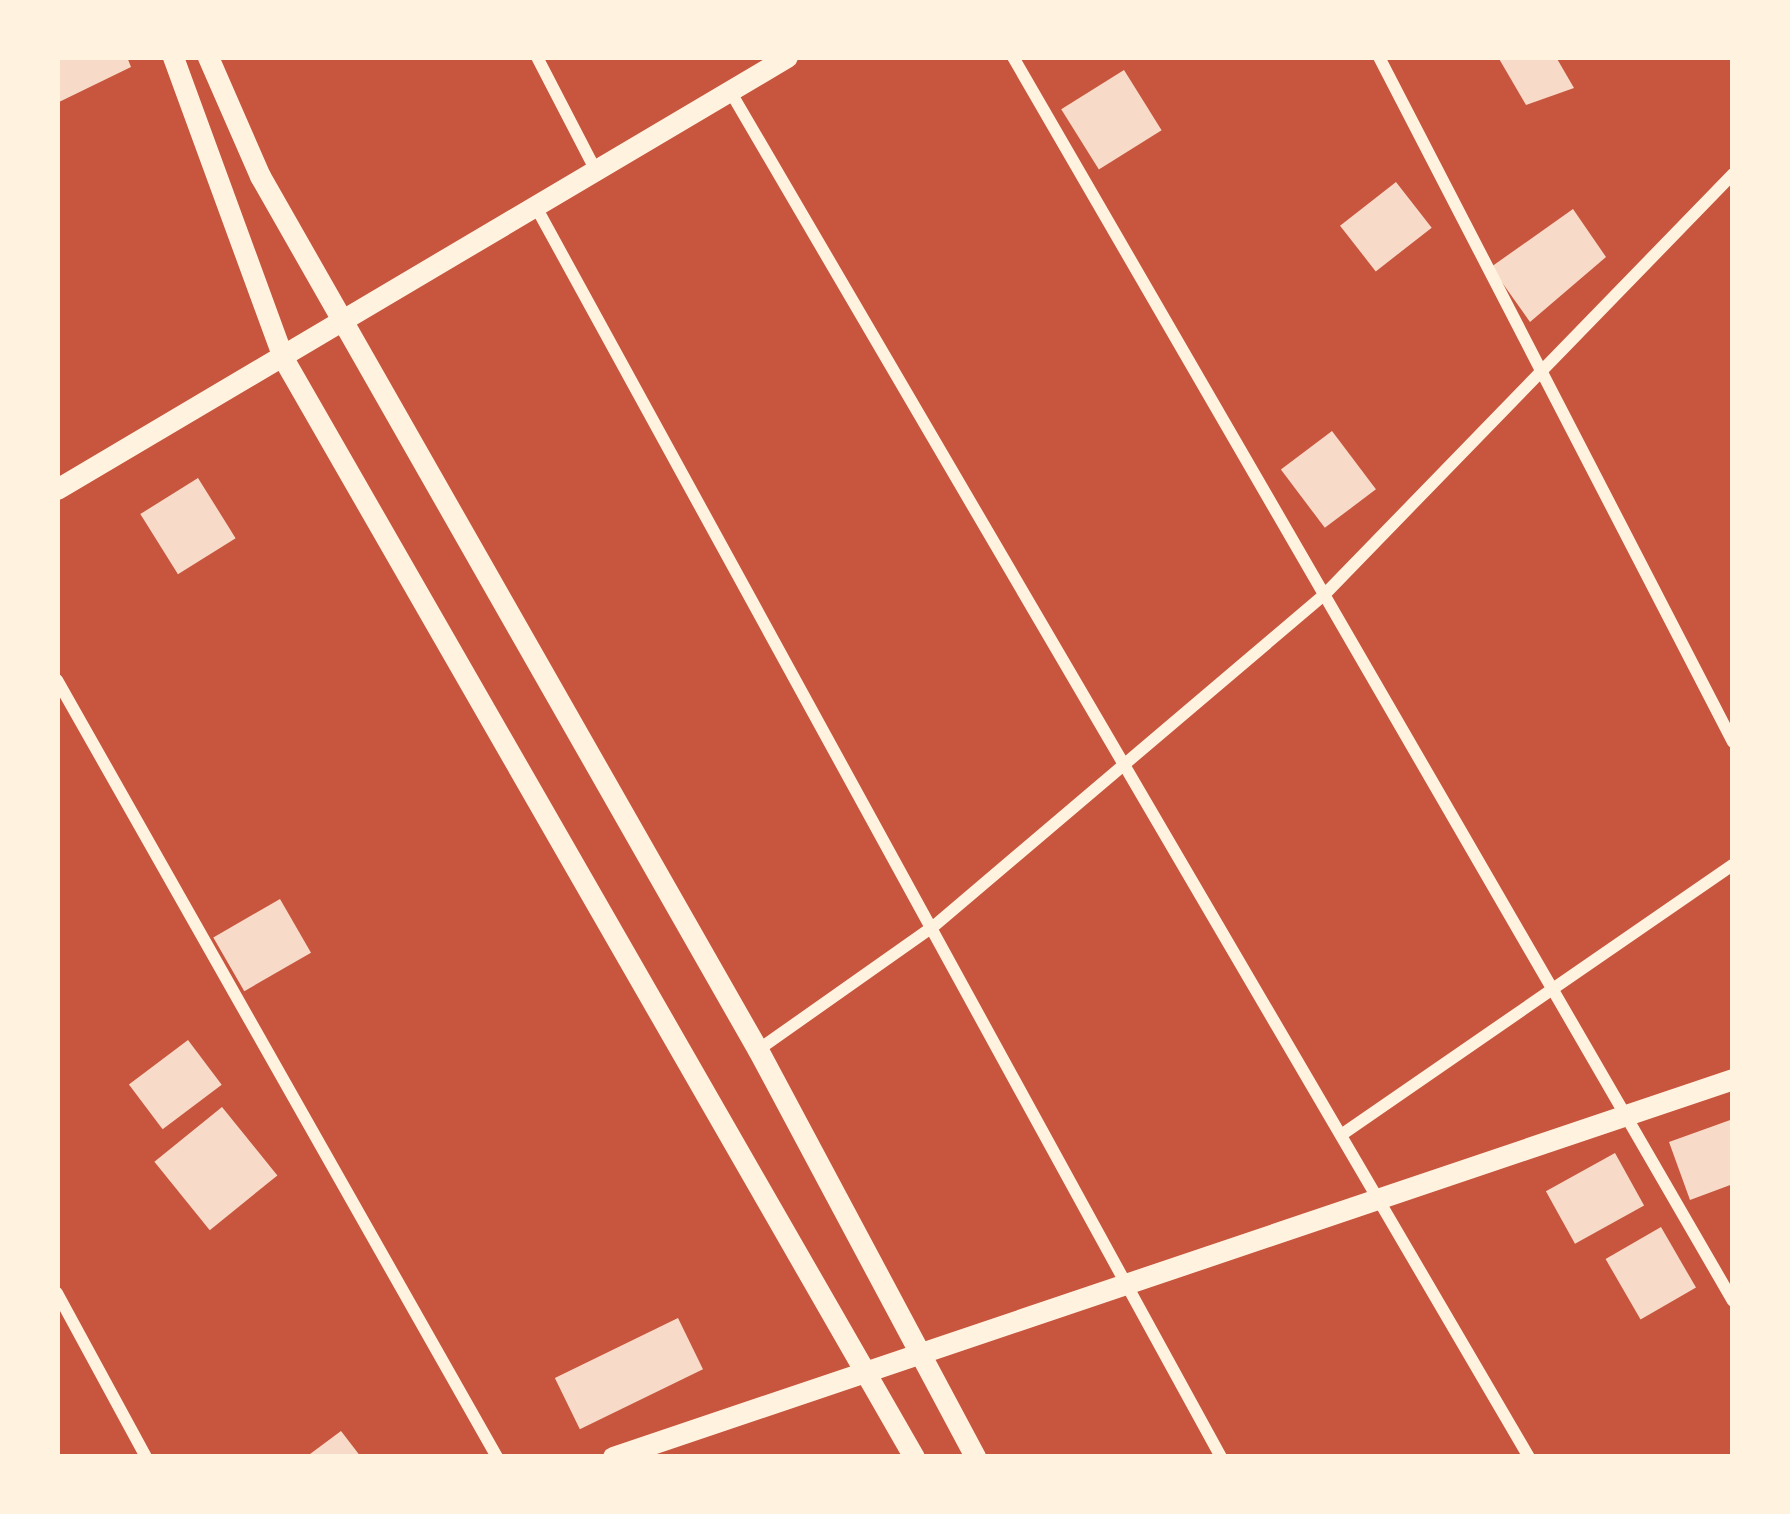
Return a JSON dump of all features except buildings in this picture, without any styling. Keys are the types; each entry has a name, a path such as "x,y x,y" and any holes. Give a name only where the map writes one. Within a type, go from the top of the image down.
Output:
{"street":[{"path":"173,57 283,358 914,1457"},
{"path":"208,57 343,322 758,1050 975,1457"},
{"path":"537,57 596,171"},
{"path":"57,488 787,57"},
{"path":"1013,57 1733,1300"},
{"path":"1379,57 1537,375 1733,742"},
{"path":"730,91 1119,769 1383,1197 1528,1457"},
{"path":"758,1050 934,926 1324,593 1733,174"},
{"path":"536,207 934,926 1120,1285 1221,1457"},
{"path":"57,680 496,1457"},
{"path":"1344,1133 1550,984 1733,865"},
{"path":"614,1457 1733,1078"},
{"path":"57,1294 146,1457"}]}
